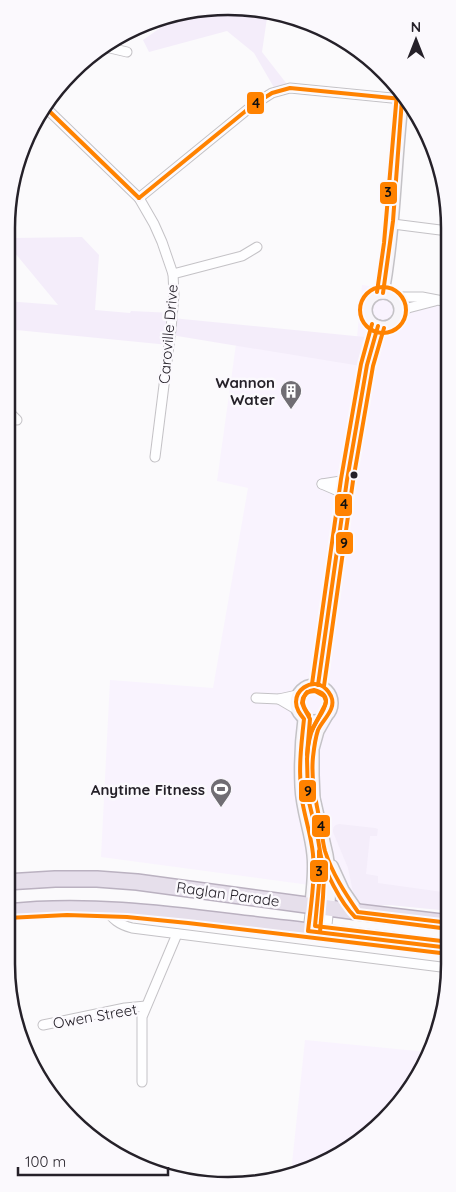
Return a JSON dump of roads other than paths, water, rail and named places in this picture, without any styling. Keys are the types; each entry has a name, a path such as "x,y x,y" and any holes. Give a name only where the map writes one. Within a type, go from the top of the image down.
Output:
{"highway":[{"name":"Raglan Parade","path":"15,881 97,879 137,882 441,922"},
{"name":"Raglan Parade","path":"15,911 52,908 104,908 441,947"}],"street":[{"path":"114,49 127,52"},
{"path":"139,198 253,104 272,93 290,88 396,96"},
{"path":"388,295 388,266 402,106"},
{"name":"Caroville Drive","path":"50,112 139,198 154,224 173,274 174,295 171,330 155,457"},
{"path":"393,224 441,230"},
{"path":"173,274 242,256 257,247"},
{"path":"388,295 399,304 399,317 394,324 386,327 378,326 368,317 366,308 374,296 388,295 422,297 441,301"},
{"path":"400,313 408,308 438,300"},
{"path":"318,685 344,494 367,366 378,326"},
{"path":"15,417 18,420"},
{"path":"344,494 322,484 347,480"},
{"path":"296,709 295,702 297,696 300,690 306,686 318,685 328,690 332,706 318,731 313,749 314,798 330,876 326,933"},
{"path":"256,698 279,699 297,696"},
{"path":"279,699 296,709 304,718 312,721 326,717"},
{"path":"304,718 301,743 301,788 303,809 313,855 314,872 308,931"},
{"path":"327,855 343,890 358,912"},
{"path":"104,908 114,921 132,928 441,967"},
{"path":"142,1082 142,1017 177,934"},
{"name":"Owen Street","path":"43,1025 125,1008 146,1006"}],"place":[{"name":"Wannon Water","path":"291,410"},
{"name":"Anytime Fitness","path":"221,808"}]}
